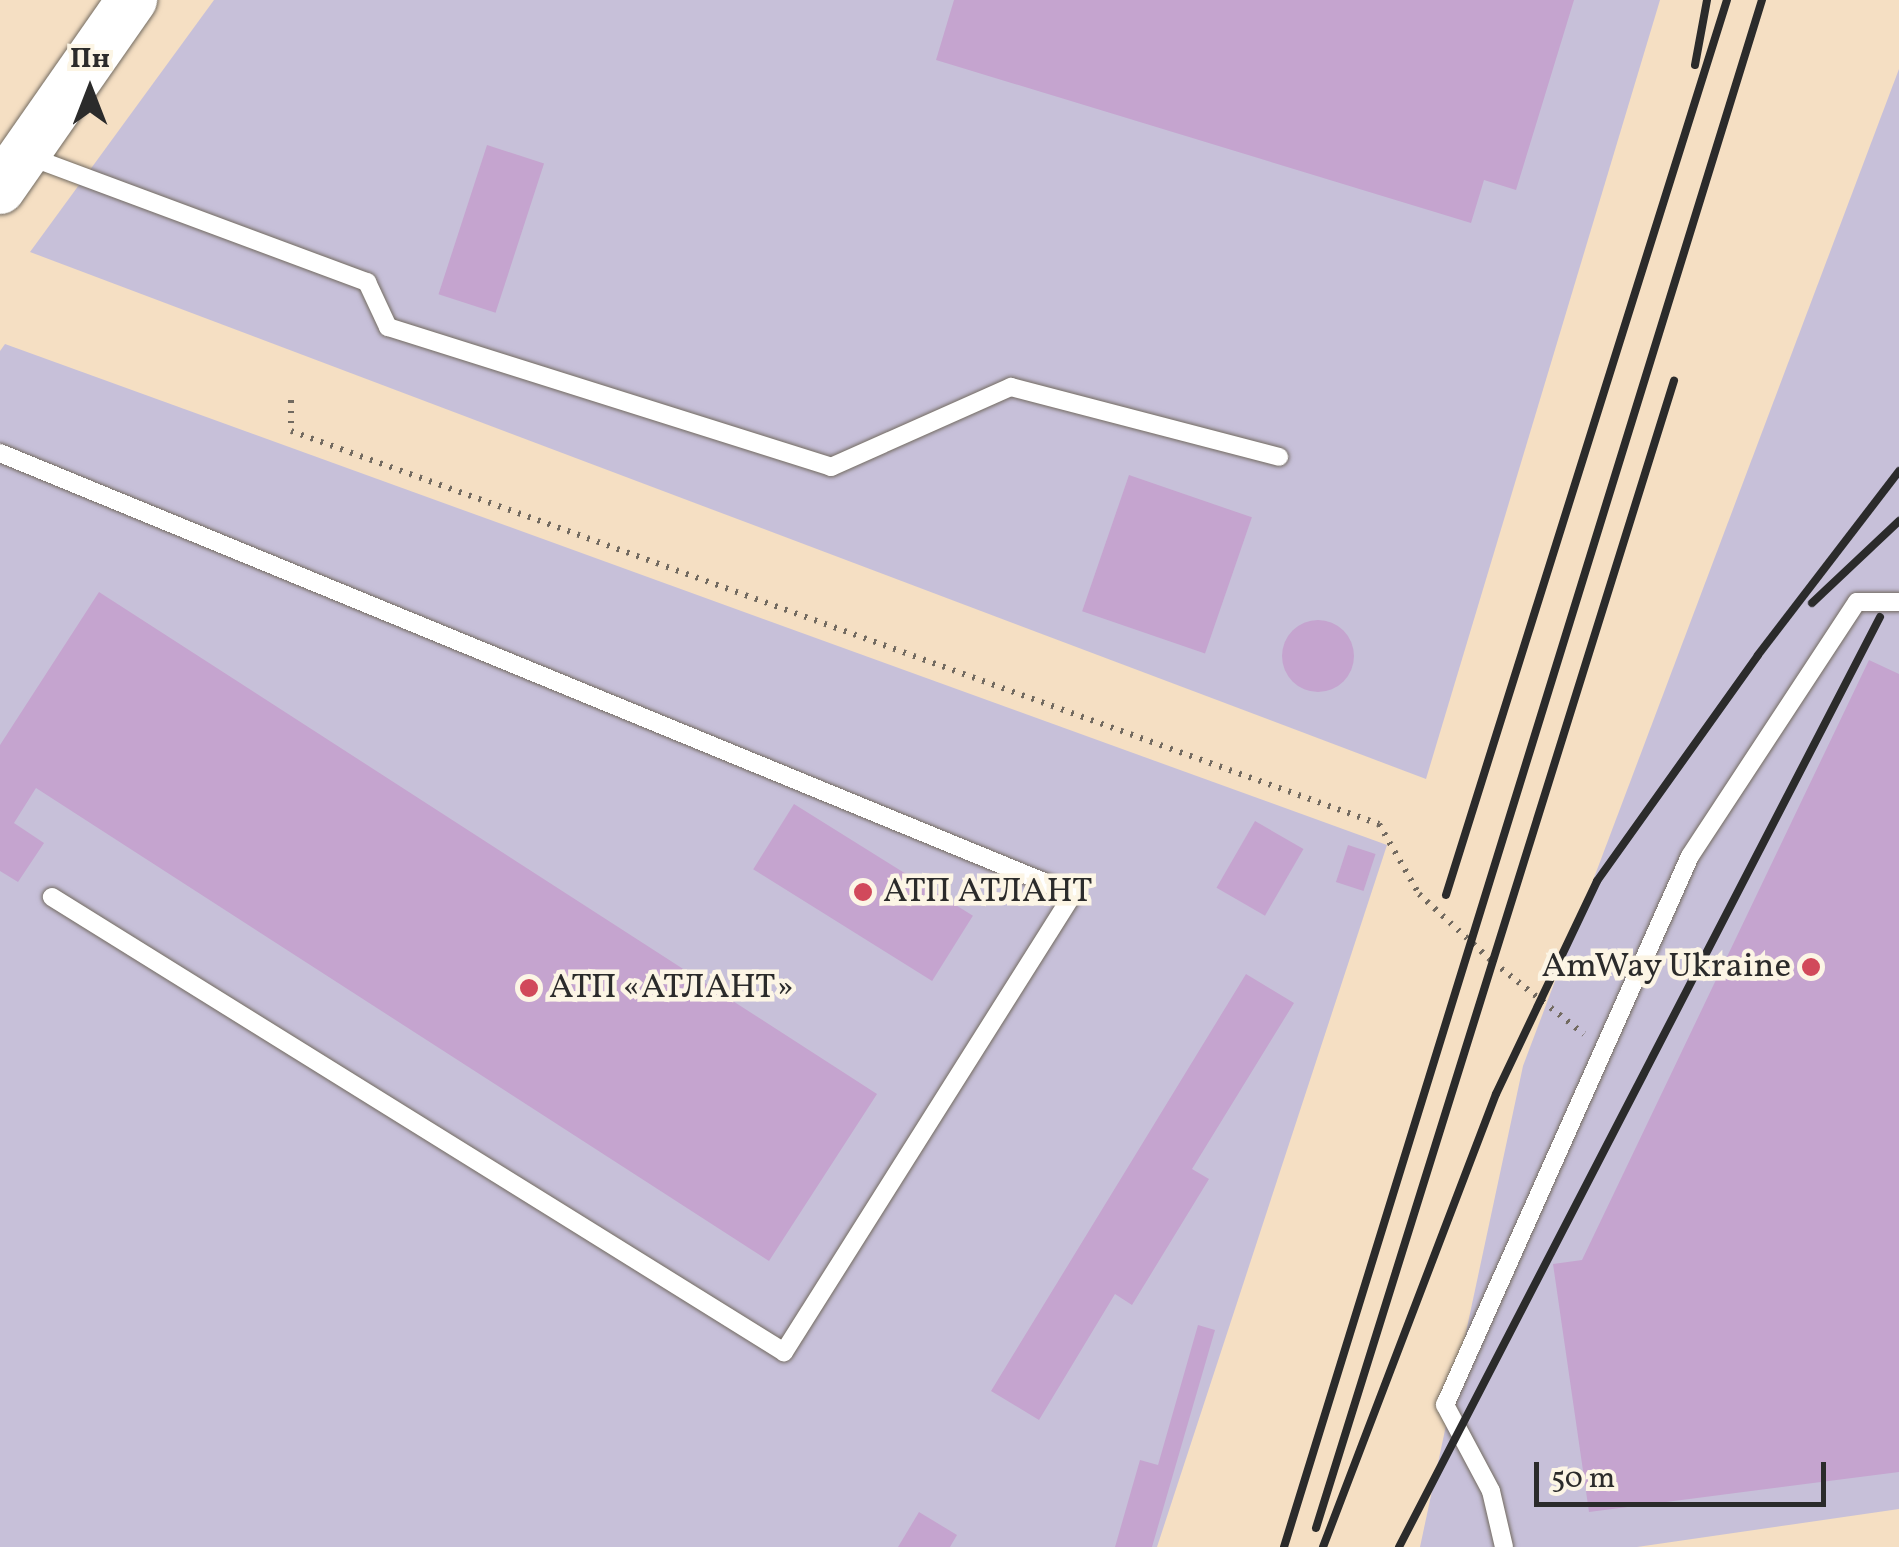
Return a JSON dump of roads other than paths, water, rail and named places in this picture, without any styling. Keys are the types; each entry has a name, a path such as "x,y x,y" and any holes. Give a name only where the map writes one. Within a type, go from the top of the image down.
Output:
{"street":[{"path":"12,172 132,0"}],"lane":[{"path":"12,172 367,282 388,328 831,467 1011,387 1279,457"},
{"path":"0,453 1074,894 784,1352 52,896"},
{"path":"1504,1547 1490,1492 1445,1405 1700,840 1857,602 1899,602"}],"railway":[{"path":"1695,65 1707,0"},
{"path":"1446,895 1727,0"},
{"path":"1284,1547 1762,0"},
{"path":"1316,1528 1674,381"},
{"path":"1323,1547 1496,1094 1597,881 1758,655 1899,471"},
{"path":"1812,603 1899,521"},
{"path":"1399,1547 1880,617"}],"place":[{"name":"АТП АТЛАНТ","path":"863,892"},
{"name":"AmWay Ukraine","path":"1811,967"},
{"name":"АТП «АТЛАНТ»","path":"529,988"}]}
